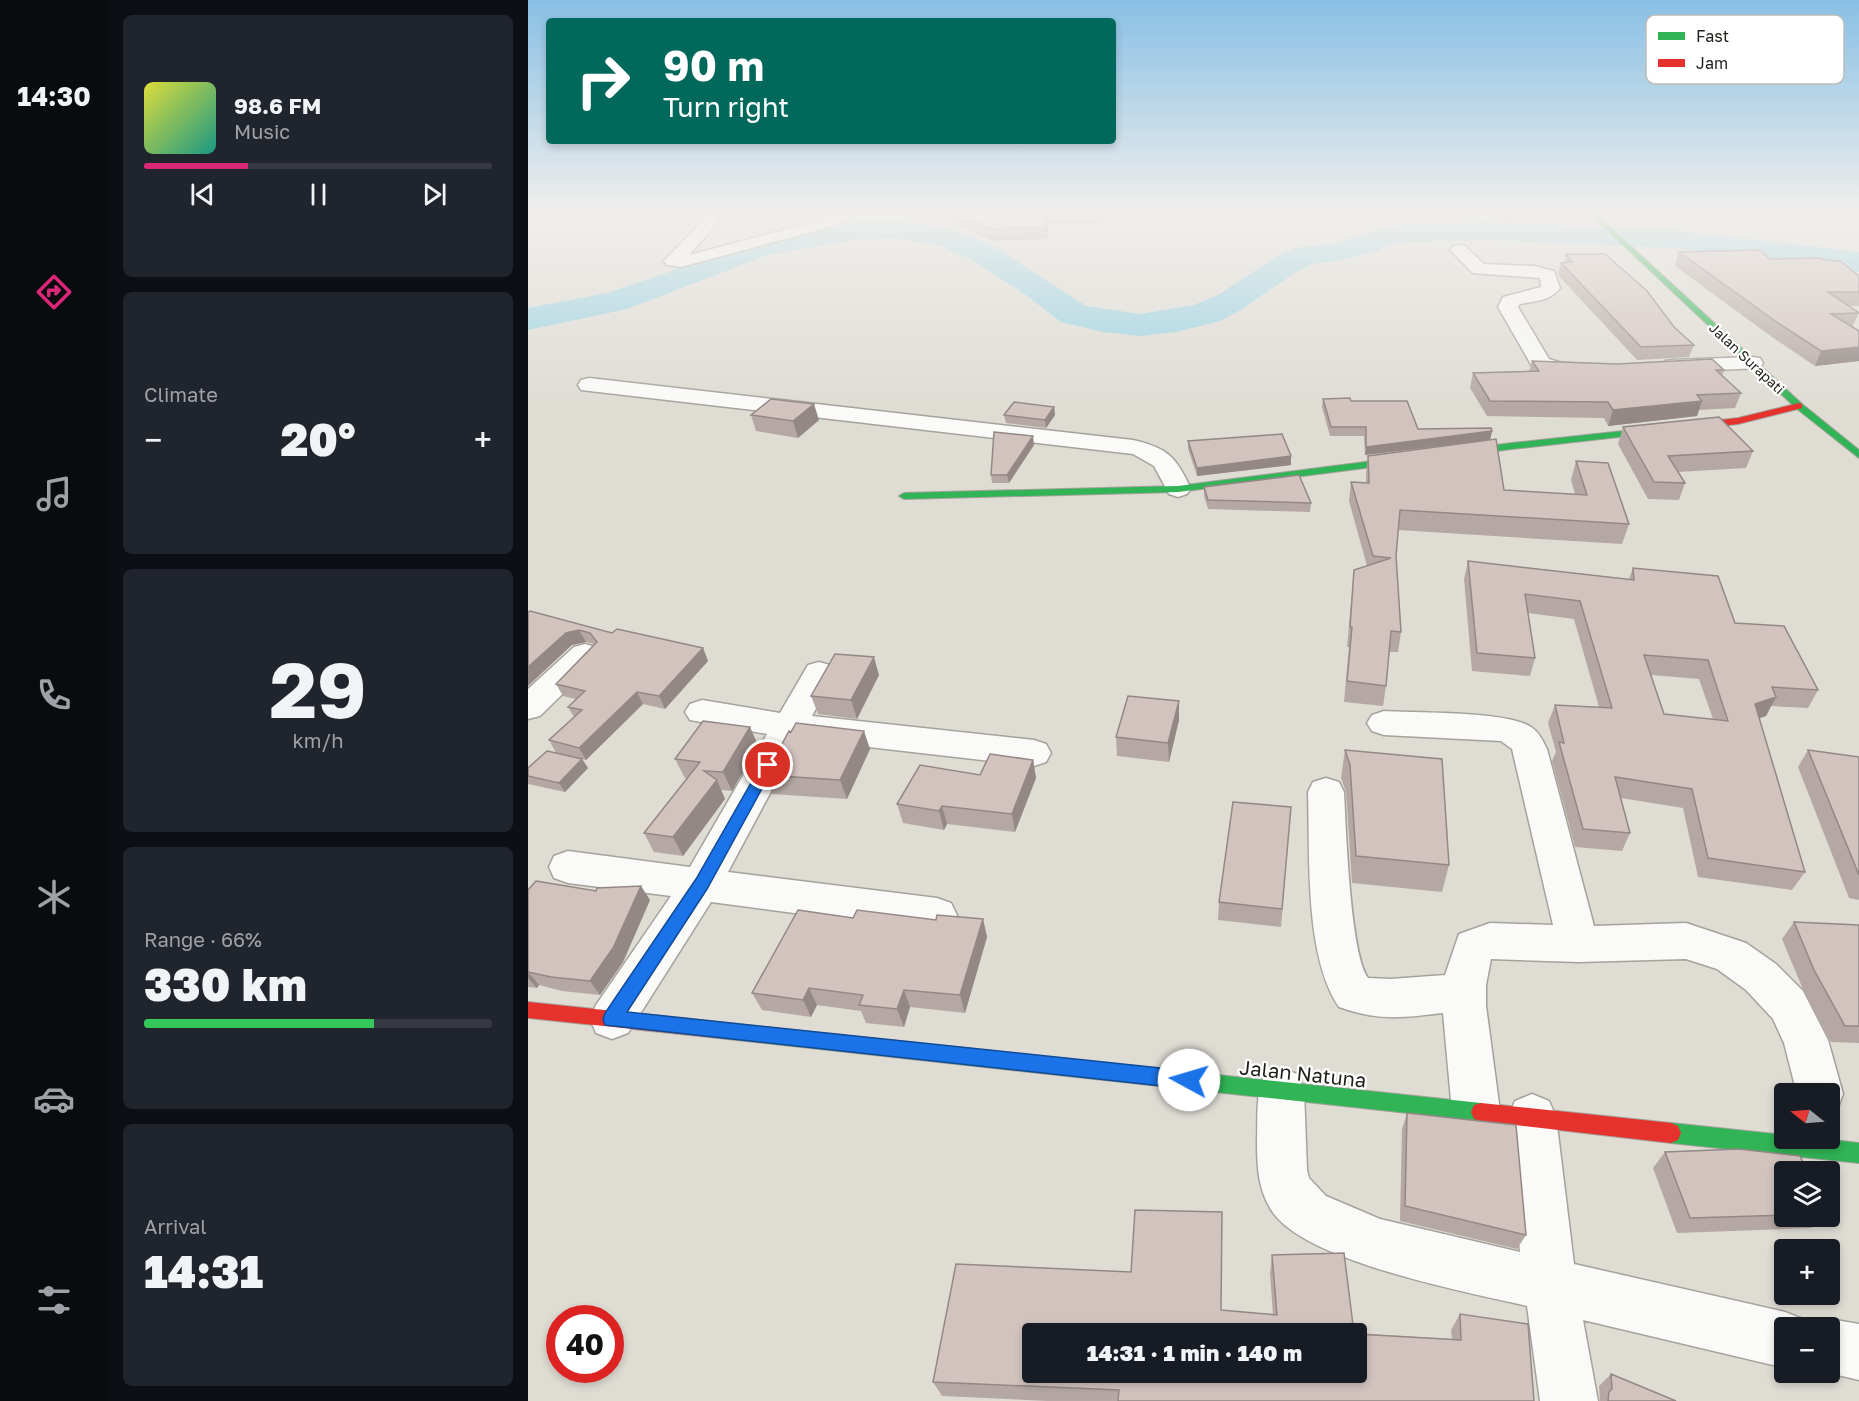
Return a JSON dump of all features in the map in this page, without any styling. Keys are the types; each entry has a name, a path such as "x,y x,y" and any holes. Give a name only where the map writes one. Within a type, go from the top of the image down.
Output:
{"main road":[{"name":"Jalan Surapati","path":"1661,277 1799,406 1859,456"},
{"path":"904,496 1178,489 1512,446 1738,421 1799,406"},
{"name":"Jalan Natuna","path":"528,1010 1476,1111 1841,1145"}],"street":[{"path":"1549,277 1551,288 1545,294 1514,299 1507,304 1541,363 1560,369 1608,368"},
{"path":"1653,366 1752,363"},
{"path":"589,386 1133,447 1147,450 1161,458 1178,489"},
{"path":"528,708 585,654"},
{"path":"612,1019 702,884 819,673"},
{"path":"702,712 790,726 1034,753"},
{"path":"1384,723 1501,729 1515,732 1524,738 1530,749 1578,944"},
{"path":"1326,792 1332,899 1341,974 1347,988 1367,997 1396,998 1463,992"},
{"path":"568,867 937,915"},
{"path":"1476,1111 1463,992 1467,963 1474,947 1490,941 1578,944 1686,941 1731,956 1761,977 1788,1005 1806,1040 1817,1083"},
{"path":"1281,1090 1282,1170 1288,1192 1308,1214 1379,1245 1774,1338"},
{"path":"1532,1116 1550,1284 1569,1401"},
{"path":"1840,1349 1859,1352"}],"building":[{"path":"1575,277 1632,277 1647,291 1674,327 1694,345 1641,347"},
{"path":"1714,277 1859,277 1859,292 1828,292 1859,313 1831,314 1859,331 1859,347 1821,351"},
{"path":"1712,359 1724,370 1716,370 1741,393 1697,395 1702,401 1613,410 1608,402 1490,401 1473,373 1539,371 1532,361 1617,364"},
{"path":"1350,398 1351,401 1407,401 1418,429 1491,428 1492,431 1366,447 1366,427 1331,427 1323,399"},
{"path":"771,399 814,404 793,421 751,415"},
{"path":"1014,402 1054,407 1045,420 1004,415"},
{"path":"1719,417 1753,451 1668,456 1685,483 1654,482 1623,427"},
{"path":"994,432 1033,436 1007,475 991,475"},
{"path":"1282,434 1291,456 1197,468 1188,441"},
{"path":"1496,439 1504,490 1587,495 1576,461 1608,463 1629,524 1400,510 1396,556 1401,632 1391,631 1386,686 1347,681 1354,570 1391,558 1373,556 1351,482 1369,483 1368,456"},
{"path":"1299,475 1311,503 1208,500 1204,487"},
{"path":"1468,561 1634,580 1633,568 1718,576 1735,623 1784,626 1818,690 1772,687 1776,697 1755,704 1805,872 1708,858 1692,789 1615,777 1630,833 1583,829 1559,742 1564,743 1555,705 1612,708 1580,601 1525,594 1535,658 1477,653","holes":["1644,655 1708,660 1728,721 1664,714"]},
{"path":"528,612 612,633 617,629 703,648 659,696 637,692 579,748 549,740 582,710 568,707 585,691 556,684 597,642 590,633 579,630 566,633 528,667"},
{"path":"835,654 874,657 851,700 811,696"},
{"path":"1128,696 1179,701 1168,743 1116,737"},
{"path":"703,721 750,727 723,772 704,771 717,780 673,837 644,833 700,762 675,759"},
{"path":"796,723 864,731 840,780 765,775 789,731 791,732"},
{"path":"1345,750 1442,759 1449,865 1356,856 1350,765"},
{"path":"1808,750 1859,757 1859,875"},
{"path":"547,751 582,759 559,783 528,776 528,768"},
{"path":"990,754 1033,760 1012,814 942,806 939,811 897,804 920,765 980,775"},
{"path":"1233,802 1291,807 1282,909 1219,902"},
{"path":"536,881 596,891 597,888 641,886 613,948 590,981 528,972 528,890"},
{"path":"798,910 853,918 857,910 936,920 937,915 983,919 960,995 904,990 897,1009 859,1005 863,995 809,988 803,1000 752,993"},
{"path":"1794,922 1859,925 1859,1026 1845,1026 1814,970"},
{"path":"1407,1113 1516,1125 1526,1235 1405,1206"},
{"path":"1739,1149 1800,1156 1802,1161 1774,1161 1774,1215 1690,1218 1665,1152"},
{"path":"1135,1210 1222,1212 1221,1310 1277,1315 1272,1255 1344,1253 1353,1323 1022,1323 1022,1383 1367,1383 1367,1335 1461,1340 1460,1314 1528,1324 1534,1401 1118,1401 1119,1390 933,1382 956,1264 1131,1272"},
{"path":"1611,1374 1676,1401 1608,1401 1609,1392 1612,1389"}],"waterway":[{"path":"528,319 615,302 685,277"},
{"path":"1021,277 1074,314 1103,321 1140,325 1176,321 1207,313 1230,302 1267,277"}],"traffic: fast":[{"path":"1661,277 1799,406 1859,455"},
{"path":"904,496 1178,489 1512,446 1660,430"},
{"path":"718,1030 1481,1112"},
{"path":"1671,1133 1859,1153"}],"traffic: jam":[{"path":"1660,430 1738,421 1799,406"},
{"path":"528,1010 718,1030"},
{"path":"1481,1112 1671,1133"}],"route":[{"path":"768,765 702,884 612,1019 1189,1080"}]}
